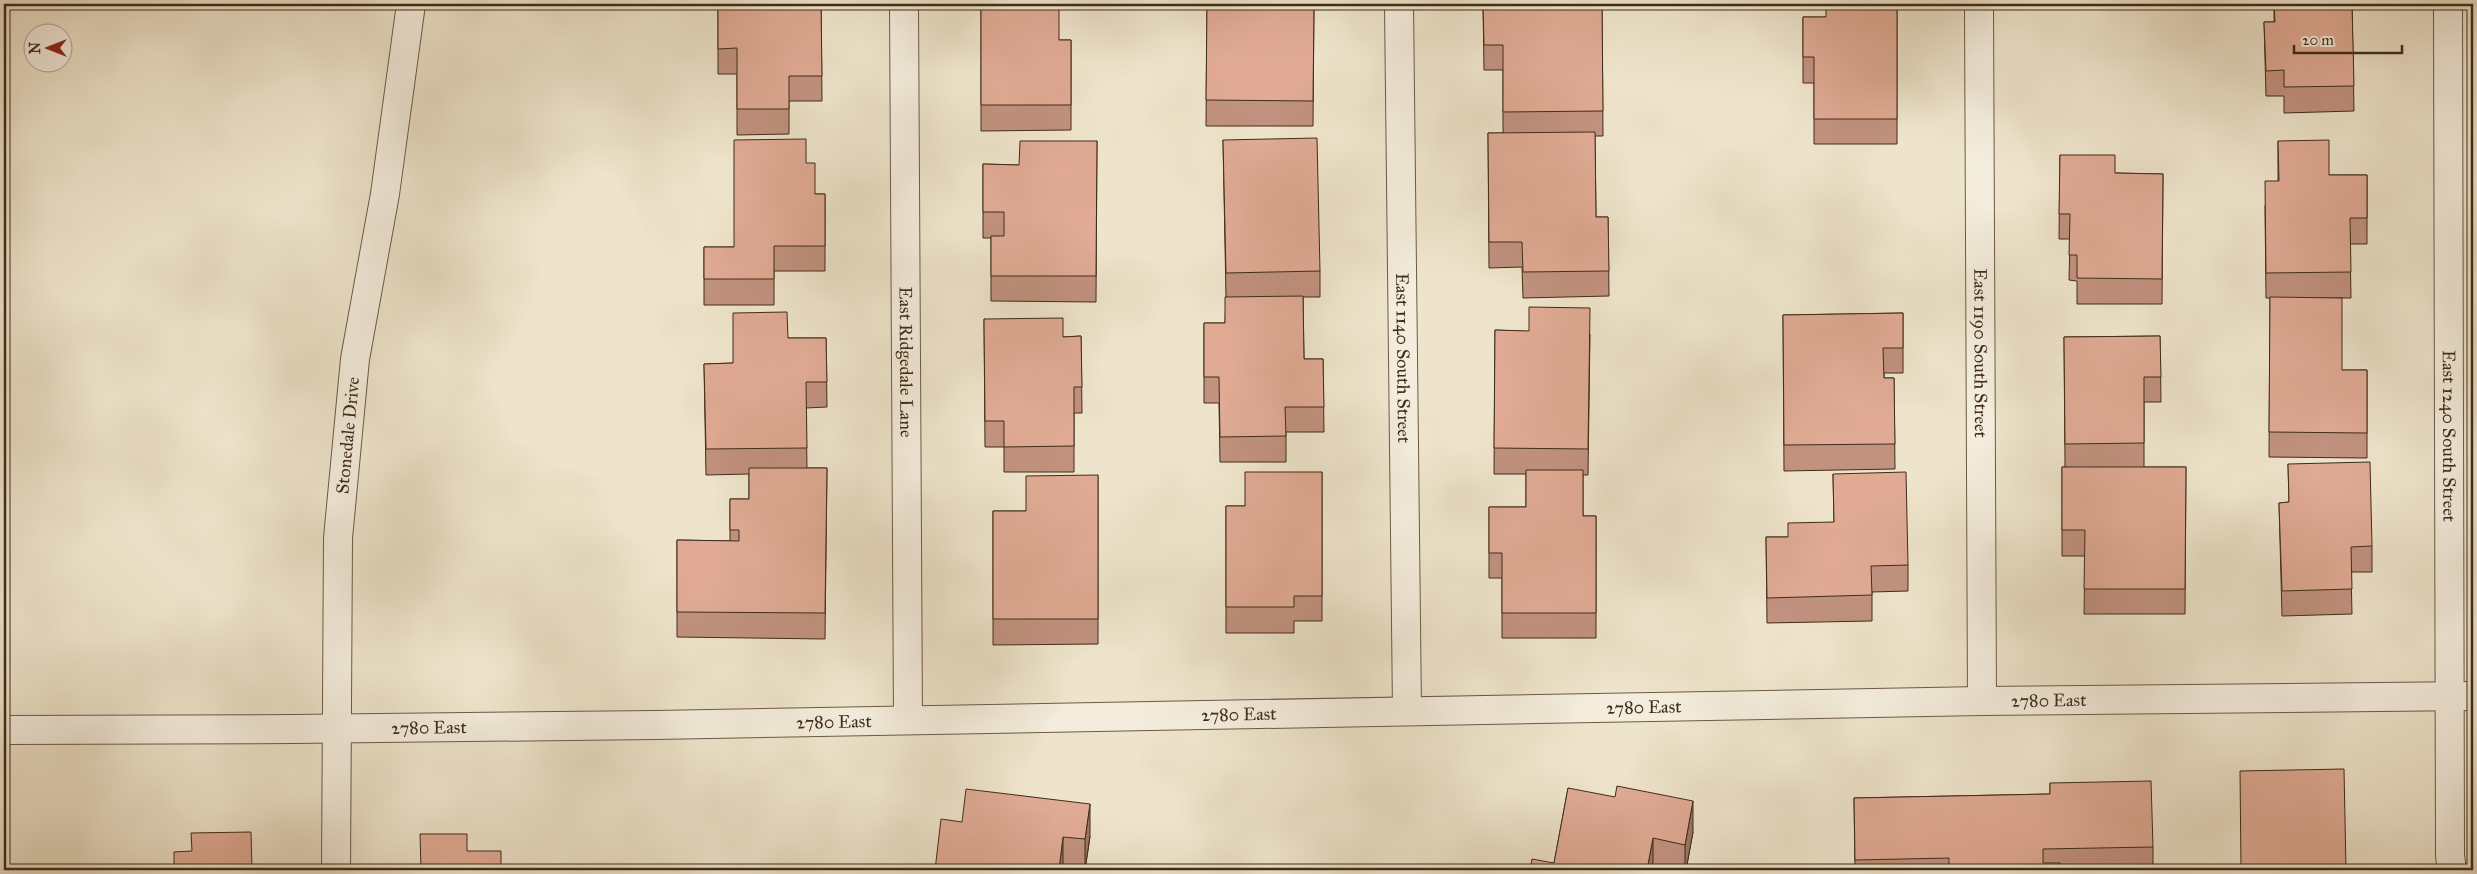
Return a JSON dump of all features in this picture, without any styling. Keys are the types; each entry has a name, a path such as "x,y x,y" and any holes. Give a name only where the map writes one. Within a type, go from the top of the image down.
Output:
{"street":[{"name":"Stonedale Drive","path":"336,870 338,538 355,359 385,194 411,4"},
{"name":"East Ridgedale Lane","path":"904,4 908,720"},
{"name":"East 1140 South Street","path":"1399,4 1407,711"},
{"name":"East 1190 South Street","path":"1979,4 1982,701"},
{"name":"East 1240 South Street","path":"2448,4 2461,696 2450,856 2452,870"},
{"name":"2780 East","path":"4,730 336,729 1982,701 2461,696"}],"building":[{"path":"718,4 821,4 822,76 789,76 789,109 737,109 737,48 718,49"},
{"path":"981,4 1059,4 1059,40 1071,40 1071,105 981,105"},
{"path":"1207,4 1314,4 1313,101 1206,100"},
{"path":"1483,4 1602,4 1603,111 1503,112 1503,45 1484,45"},
{"path":"1826,4 1897,4 1897,119 1814,119 1814,57 1803,57 1803,17 1826,17"},
{"path":"2274,4 2352,4 2354,86 2284,87 2284,70 2266,71 2264,22 2275,22"},
{"path":"1595,132 1596,217 1608,217 1609,271 1523,272 1522,242 1489,242 1488,133"},
{"path":"1317,138 1320,271 1226,273 1223,140"},
{"path":"806,139 806,163 815,163 815,194 825,194 825,246 774,246 774,279 704,279 704,247 734,247 734,140"},
{"path":"2329,140 2329,175 2367,175 2367,218 2350,218 2351,272 2266,273 2265,181 2279,181 2278,141"},
{"path":"1020,141 1097,141 1096,276 991,276 991,236 1004,236 1004,212 983,212 983,164 1019,165"},
{"path":"2060,155 2115,155 2115,173 2163,174 2162,279 2077,278 2077,255 2069,255 2070,214 2059,214"},
{"path":"1303,296 1304,359 1323,359 1324,407 1285,407 1286,436 1220,437 1219,377 1204,377 1204,323 1225,323 1225,297"},
{"path":"2270,297 2342,298 2342,370 2367,370 2367,433 2269,432"},
{"path":"1529,307 1590,308 1588,449 1494,448 1495,330 1529,331"},
{"path":"787,312 788,338 826,338 827,382 806,382 807,448 706,449 704,364 733,363 733,313"},
{"path":"1903,313 1903,348 1883,348 1884,378 1894,378 1895,444 1784,445 1783,315"},
{"path":"1063,318 1063,337 1081,336 1082,387 1074,387 1074,446 1004,447 1004,421 985,421 984,319"},
{"path":"2160,336 2161,377 2144,377 2144,443 2065,444 2064,337"},
{"path":"2370,462 2372,546 2351,547 2352,589 2282,591 2279,503 2289,502 2288,464"},
{"path":"2062,467 2186,467 2185,589 2084,589 2085,530 2062,530"},
{"path":"749,468 827,468 825,613 677,612 677,540 739,541 739,530 730,530 730,499 749,499"},
{"path":"1526,470 1583,470 1583,516 1596,516 1596,613 1502,613 1502,553 1489,553 1489,507 1526,507"},
{"path":"1245,472 1322,472 1322,596 1294,596 1294,607 1226,607 1226,506 1245,506"},
{"path":"1906,472 1908,565 1871,566 1872,595 1767,598 1766,537 1788,537 1788,523 1834,522 1833,474"},
{"path":"1098,475 1098,619 993,619 993,511 1026,511 1026,476"},
{"path":"2344,769 2346,870 2241,870 2240,771"},
{"path":"2151,781 2153,847 2043,849 2043,863 2060,863 2061,870 1949,870 1949,858 1855,860 1854,798 2050,794 2050,783"},
{"path":"1617,786 1693,801 1685,845 1653,838 1647,870 1530,870 1532,859 1554,863 1568,788 1615,797"},
{"path":"966,789 1090,804 1085,839 1063,837 1059,870 935,870 941,819 962,822"},
{"path":"251,832 252,870 174,870 174,852 192,851 191,833"},
{"path":"420,834 467,834 467,851 501,851 501,870 421,870"},
{"path":"893,868 915,870 892,870"}]}
